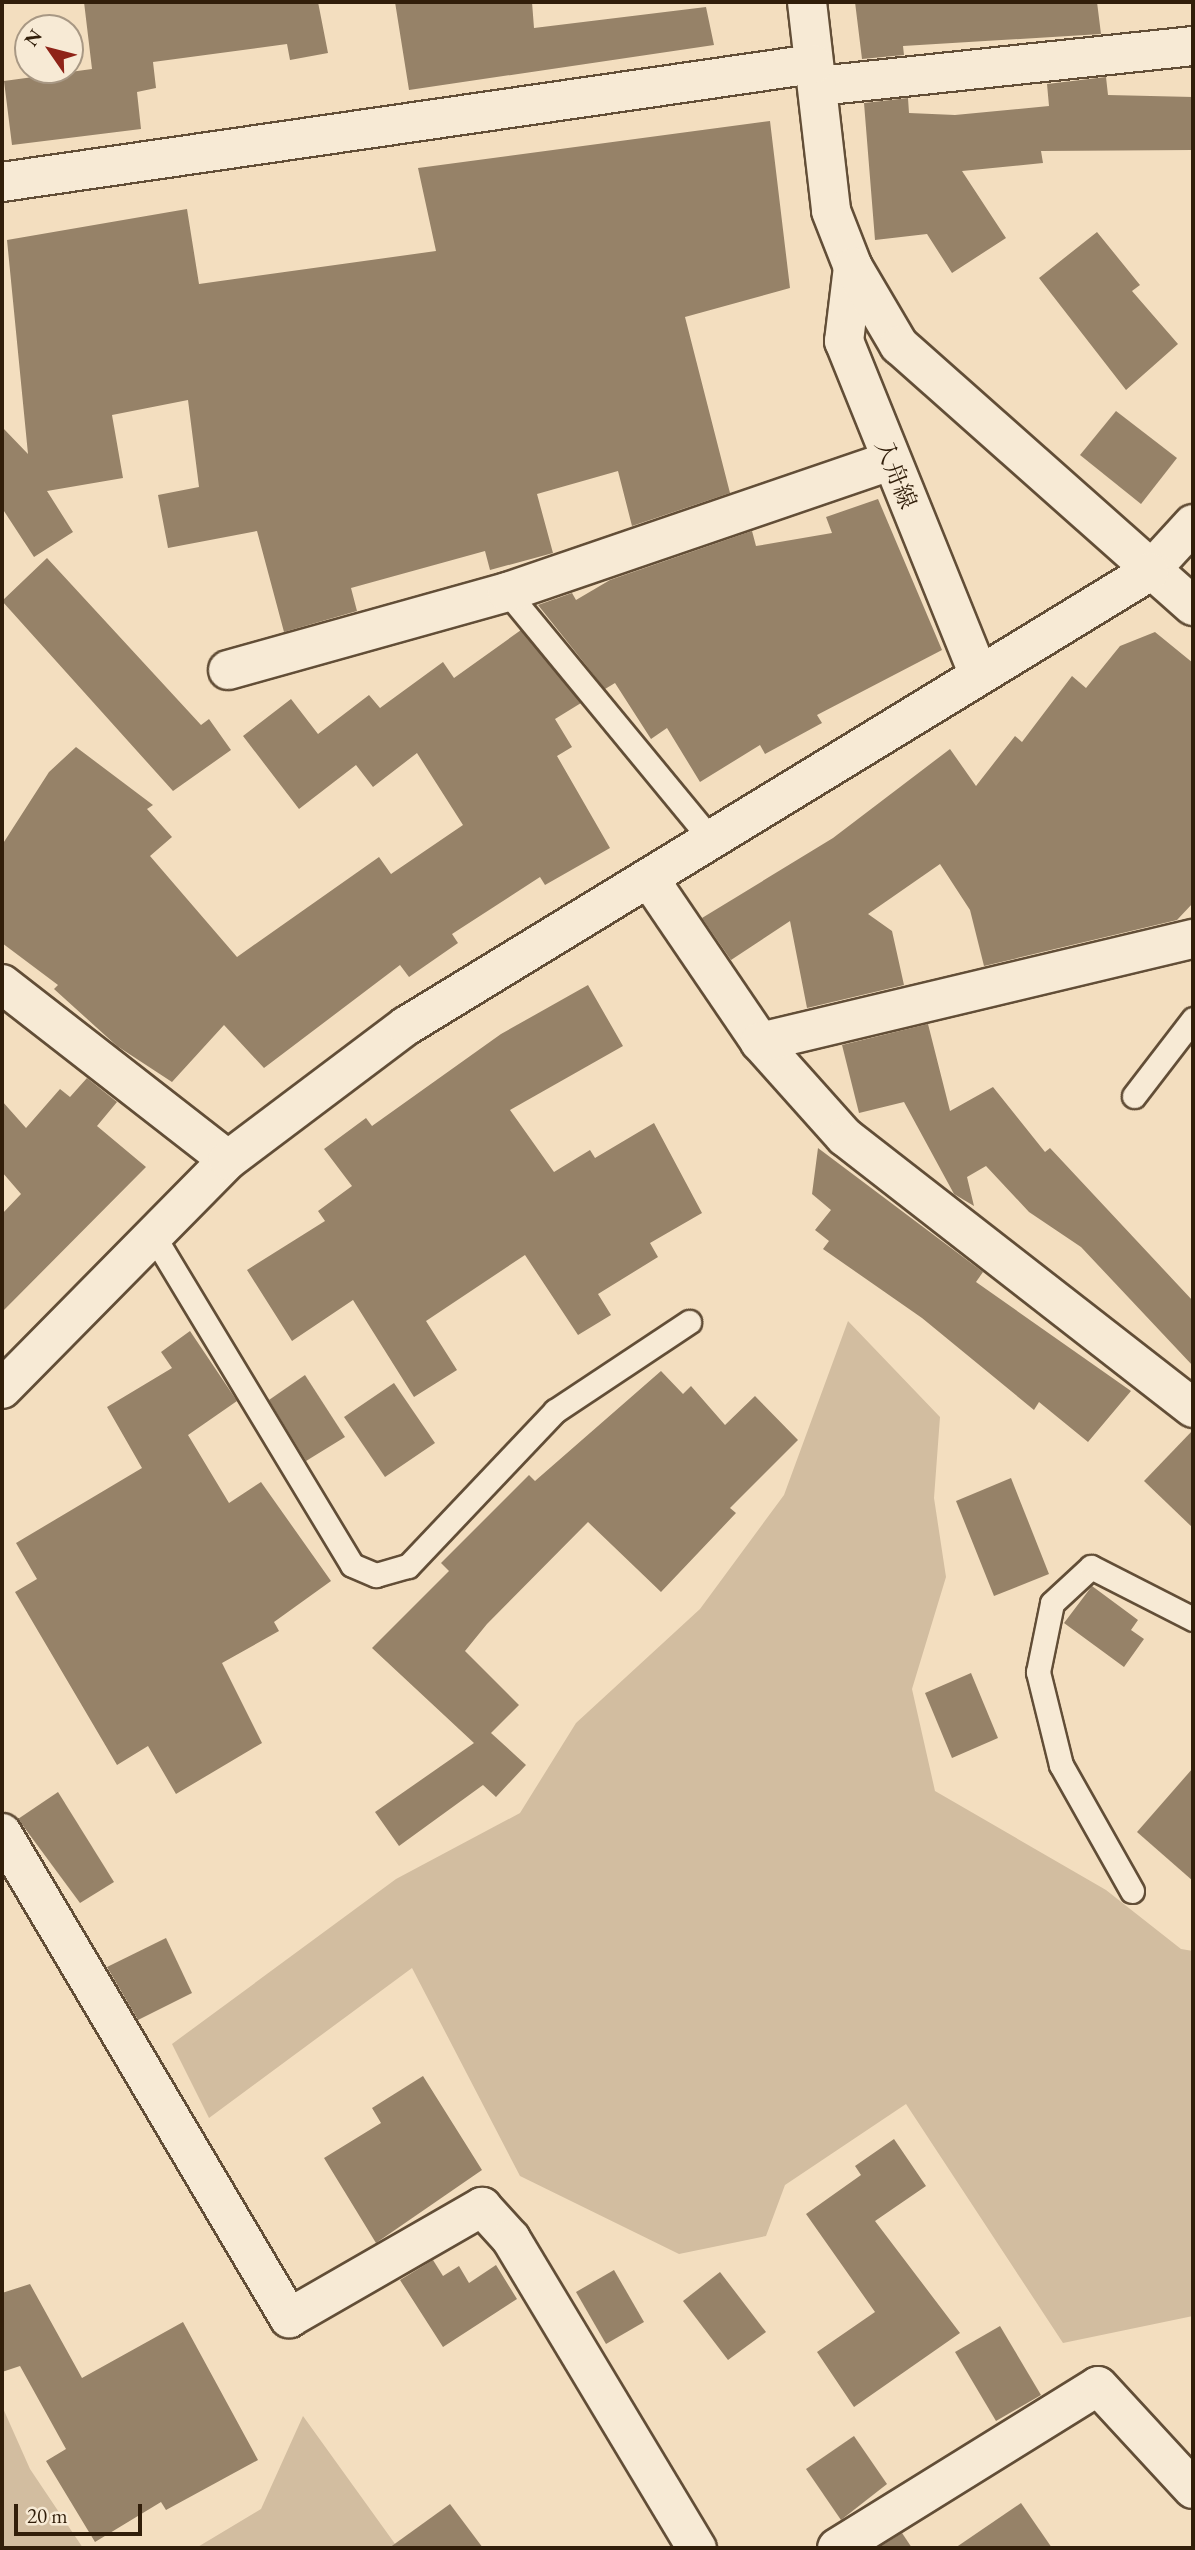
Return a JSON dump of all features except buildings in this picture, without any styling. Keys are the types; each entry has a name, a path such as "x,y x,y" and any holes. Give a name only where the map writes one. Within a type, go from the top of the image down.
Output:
{"street":[{"path":"807,2 831,211 853,267 899,345 1149,572 1193,606"},
{"path":"2,182 816,75 1193,46"},
{"name":"入舟線","path":"853,267 844,341 890,461 979,675"},
{"path":"228,670 507,592 890,461"},
{"path":"2,1389 228,1160 405,1026 650,880 1149,572 1193,524"},
{"path":"650,880 760,1042 845,1137 1193,1408"},
{"path":"760,1042 1193,939"},
{"path":"2,984 228,1160"},
{"path":"2,1833 289,2318 482,2207 510,2239 697,2548"},
{"path":"837,2548 1098,2386 1193,2489"}],"lane":[{"path":"507,592 712,841"},
{"path":"1134,1096 1193,1019"},
{"path":"153,1235 352,1565 376,1575 408,1566 555,1411 689,1322"},
{"path":"1132,1891 1061,1765 1038,1672 1052,1603 1091,1567 1193,1619"}],"shaded area":[{"path":"848,1321 940,1417 934,1498 946,1577 912,1689 935,1791 1106,1890 1181,1949 1193,1951 1193,2316 1063,2343 906,2104 785,2185 766,2236 679,2254 520,2176 412,1968 209,2118 172,2044 396,1879 520,1813 576,1723 700,1609 784,1495"},
{"path":"2,2406 30,2469 83,2548 2,2548"},
{"path":"303,2416 398,2548 196,2548 261,2509"}]}
